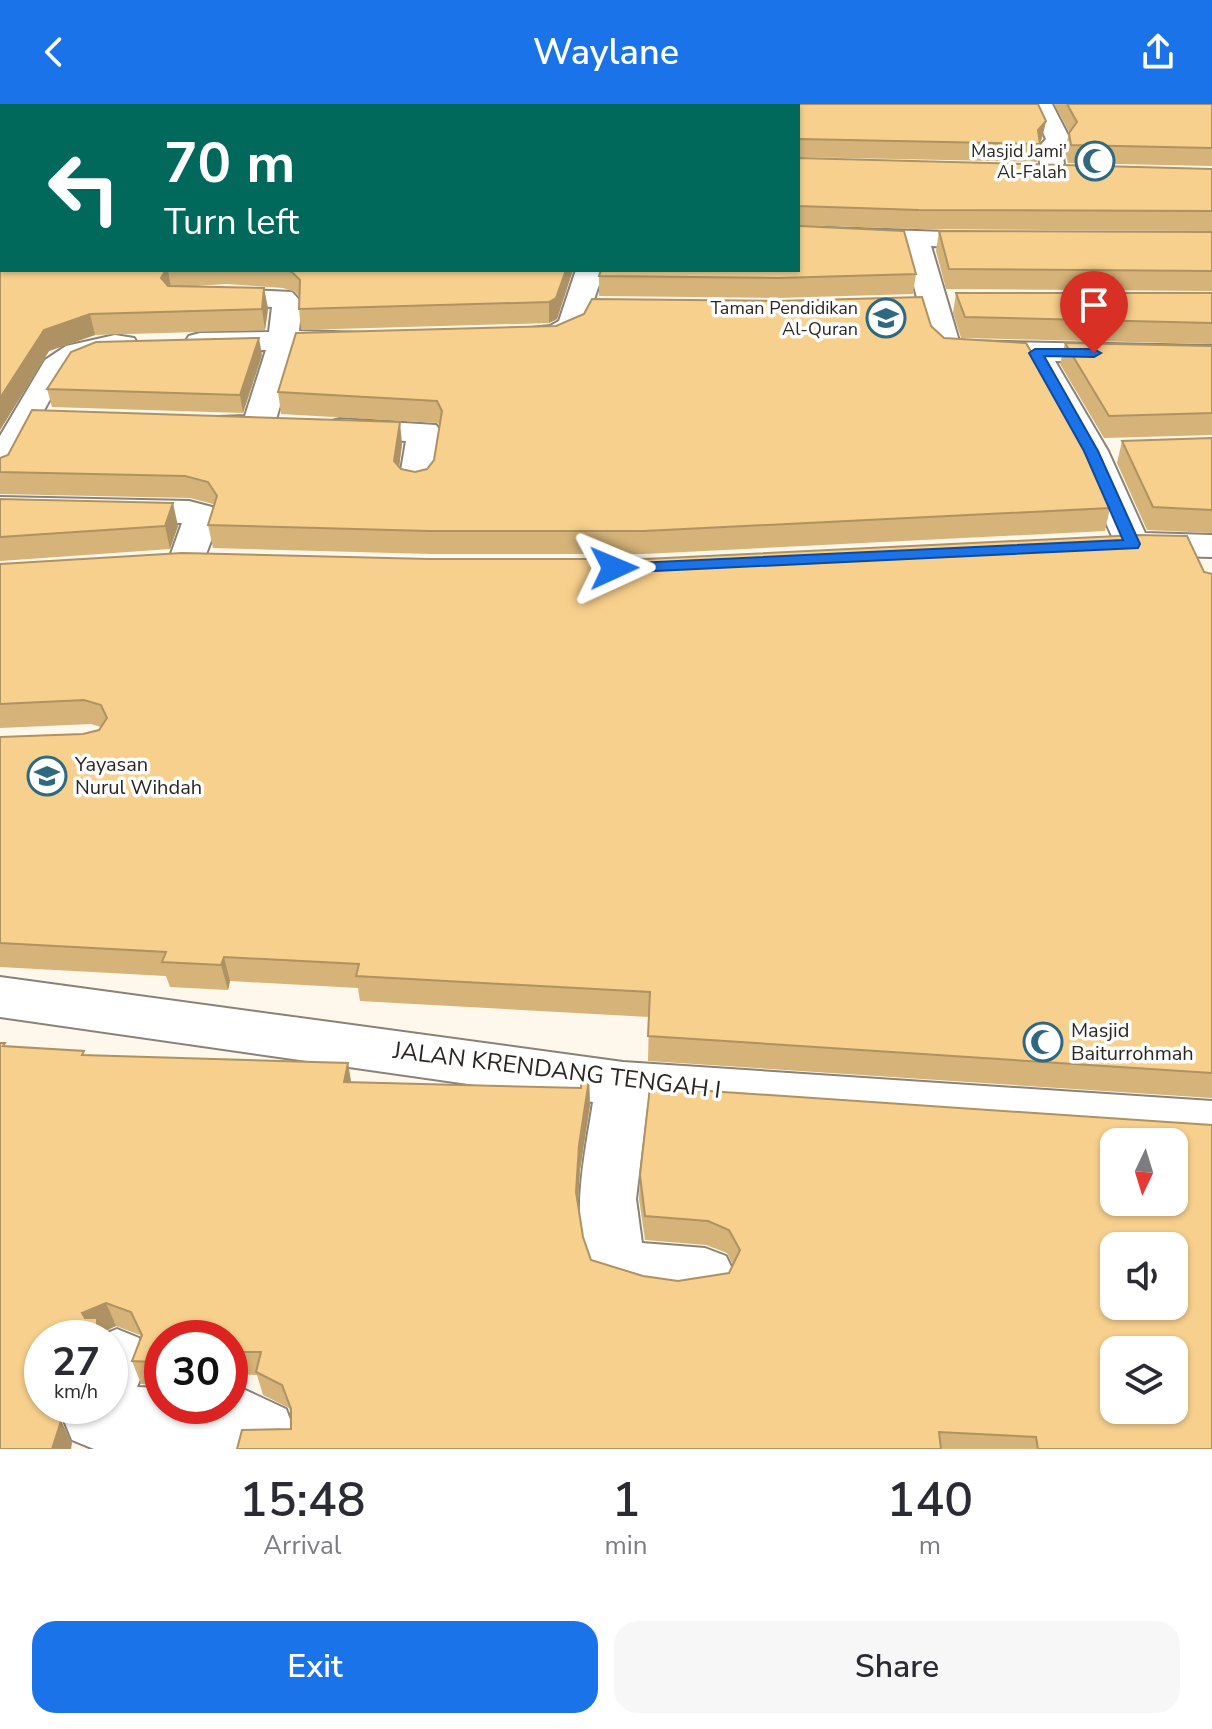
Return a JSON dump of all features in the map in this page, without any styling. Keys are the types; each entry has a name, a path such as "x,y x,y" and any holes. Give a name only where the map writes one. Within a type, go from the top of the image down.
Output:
{"street":[{"path":"1041,104 1059,141 1050,148 1053,171"},
{"path":"1021,171 1081,172"},
{"path":"800,235 1016,240"},
{"path":"916,240 946,346 952,350 1212,355"},
{"path":"495,336 556,335 572,326 593,308 590,272"},
{"path":"182,297 278,284 286,301 276,374 283,427"},
{"path":"0,469 25,419 61,361 95,347 388,338"},
{"path":"1035,353 1105,450 1117,545 1204,546 1212,586"},
{"path":"25,419 64,421"},
{"path":"168,424 424,432 416,482"},
{"path":"0,508 189,512 199,515 201,520 186,563"},
{"name":"JALAN KRENDANG TENGAH I","path":"0,997 623,1084 1212,1124"},
{"path":"623,1084 607,1199 615,1263 632,1269 705,1275"},
{"path":"128,1406 243,1421 263,1432 262,1449"}],"building":[{"path":"800,104 1038,104 1046,121 1038,130 1040,144 800,139"},
{"path":"1067,104 1212,104 1212,148 1071,145 1069,133 1077,122"},
{"path":"800,158 1212,169 1212,211 919,210 800,206"},
{"path":"800,226 904,231 916,274 778,278 599,276 600,272 800,272"},
{"path":"939,231 1212,232 1212,271 949,269"},
{"path":"0,272 165,272 161,278 168,286 264,288 262,309 90,314 44,330 0,398"},
{"path":"292,272 565,272 556,298 549,302 299,309 300,280"},
{"path":"956,293 1212,293 1212,323 965,317"},
{"path":"922,297 931,326 944,338 1026,343 1076,430 1110,508 644,531 429,531 208,525 217,496 208,482 185,476 0,472 0,458 8,455 32,410 400,422 394,461 401,469 415,472 427,469 434,460 442,411 437,401 278,392 296,333 556,326 584,314 592,299 778,301"},
{"path":"259,338 240,395 47,389 71,352 96,342"},
{"path":"1065,343 1212,346 1212,413 1109,416"},
{"path":"1212,438 1212,510 1153,507 1122,441"},
{"path":"0,499 173,503 165,526 0,537"},
{"path":"1138,535 1187,536 1204,572 1212,574 1212,1073 648,1036 650,992 356,976 359,964 224,957 221,965 162,962 166,952 0,943 0,737 83,734 99,730 107,718 101,705 84,700 0,704 0,564 182,553 429,559 645,559"},
{"path":"0,1043 5,1043 3,1046 84,1051 82,1055 348,1063 344,1082 581,1088 581,1079 589,1080 579,1145 576,1192 583,1237 591,1260 643,1276 678,1281 729,1273 740,1250 729,1230 708,1221 645,1216 640,1175 650,1087 1212,1125 1212,1449 1038,1449 1036,1437 939,1432 941,1449 237,1449 242,1430 291,1429 291,1409 282,1385 256,1372 261,1352 248,1352 248,1320 144,1320 144,1362 132,1361 142,1335 131,1312 106,1303 82,1313 85,1318 97,1320 24,1320 24,1424 60,1424 52,1449 0,1449"}],"place":[{"name":"Masjid Jami' Al-Falah","path":"1095,161"},
{"name":"Taman Pendidikan Al-Quran","path":"886,318"},
{"name":"Yayasan Nurul Wihdah","path":"47,776"},
{"name":"Masjid Baiturrohmah","path":"1043,1042"}],"route":[{"path":"614,568 1132,544 1091,451 1035,353 1094,353"}]}
